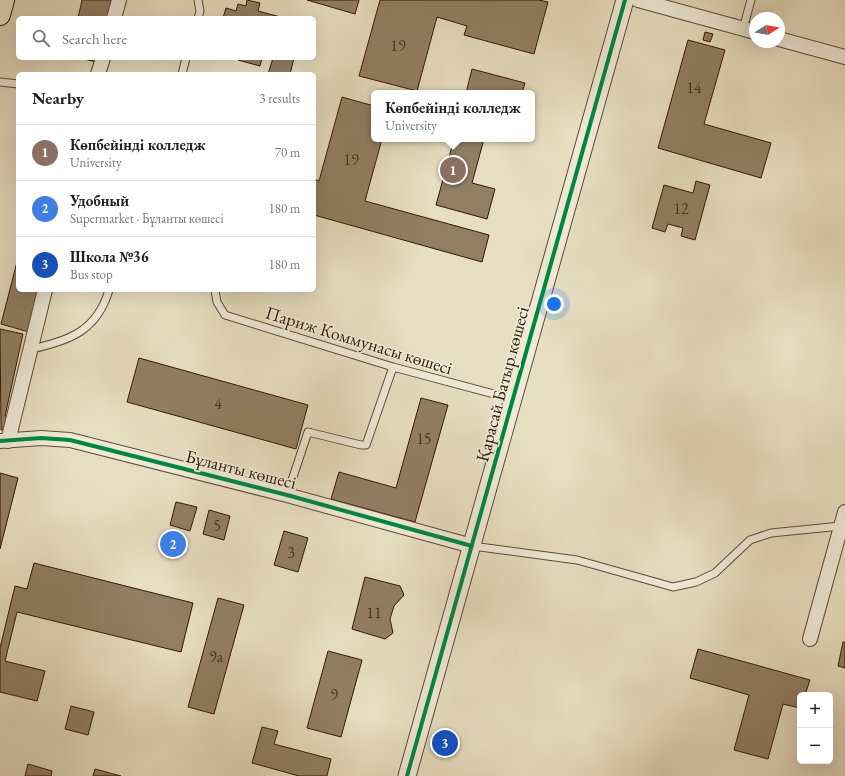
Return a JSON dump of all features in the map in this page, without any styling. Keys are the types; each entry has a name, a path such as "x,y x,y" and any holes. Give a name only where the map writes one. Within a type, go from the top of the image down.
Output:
{"main road":[{"path":"0,15 4,0"}],"street":[{"path":"115,16 119,0"},
{"name":"Қарасай Батыр көшесі","path":"407,776 625,0"},
{"path":"638,0 749,30"},
{"path":"785,41 845,57"},
{"path":"99,72 102,60"},
{"path":"4,441 31,349 45,292"},
{"name":"Бұланты көшесі","path":"4,441 41,438 70,440 287,495 472,546"},
{"path":"810,639 845,512"}],"lane":[{"path":"198,0 200,10 198,16"},
{"path":"750,12 751,0"},
{"path":"182,72 186,60"},
{"path":"0,82 16,84"},
{"path":"31,349 58,343 73,336 86,327 104,307 108,292"},
{"name":"Париж Коммунасы көшесі","path":"214,292 217,302 225,315 393,367 512,399"},
{"path":"287,495 308,432 366,445 393,367"},
{"path":"472,546 577,560 673,587 696,582 715,573 750,540 772,533 841,526"}],"building":[{"path":"82,0 112,0 108,16 78,16"},
{"path":"247,0 260,3 258,11 277,16 224,16 226,8 236,11 238,4 246,6"},
{"path":"307,0 359,0 355,14"},
{"path":"380,0 539,0 548,2 534,54 464,35 467,26 437,17 417,90 359,76"},
{"path":"705,32 713,34 710,42 703,40"},
{"path":"688,40 725,50 704,124 771,143 761,178 658,148"},
{"path":"238,60 262,60 260,66"},
{"path":"272,60 294,60 290,72 269,72"},
{"path":"472,69 525,83 523,90 467,90"},
{"path":"342,97 371,105 371,142 381,142 365,201 489,235 482,262 316,216 316,180 319,181"},
{"path":"453,142 483,142 472,183 495,189 487,219 436,205"},
{"path":"696,181 710,185 695,240 681,236 683,228 668,224 665,232 652,228 664,185 693,193"},
{"path":"16,266 16,292 39,292 29,332 1,324"},
{"path":"0,329 23,334 5,416 9,418 5,429 1,430"},
{"path":"139,358 308,405 296,449 127,402"},
{"path":"421,398 448,405 415,522 331,499 339,472 396,488"},
{"path":"0,473 18,478 0,549"},
{"path":"176,502 197,507 190,531 170,525"},
{"path":"209,510 230,516 224,540 203,534"},
{"path":"284,531 308,538 298,572 274,565"},
{"path":"34,563 193,603 181,652 17,612 5,661 45,671 37,701 0,692 0,648 15,586 27,589"},
{"path":"365,577 400,586 404,595 394,606 390,619 393,633 385,639 352,629"},
{"path":"218,598 244,605 214,714 188,707"},
{"path":"843,642 845,642 845,668 838,666"},
{"path":"698,649 810,680 806,692 797,692 797,707 783,704 768,759 734,750 749,695 690,678"},
{"path":"328,651 362,660 341,737 307,728"},
{"path":"71,706 94,712 88,735 65,729"},
{"path":"262,727 278,731 274,744 331,759 327,776 299,776 252,763"},
{"path":"28,764 52,771 51,776 25,776"},
{"path":"95,769 121,776 93,776"}],"cycle path":[{"path":"407,776 625,0"},
{"path":"0,441 41,438 70,440 287,495 472,546"}],"place":[{"name":"Көпбейінді колледж","path":"453,170"},
{"name":"Удобный","path":"173,544"},
{"name":"Школа №36","path":"445,743"}]}
